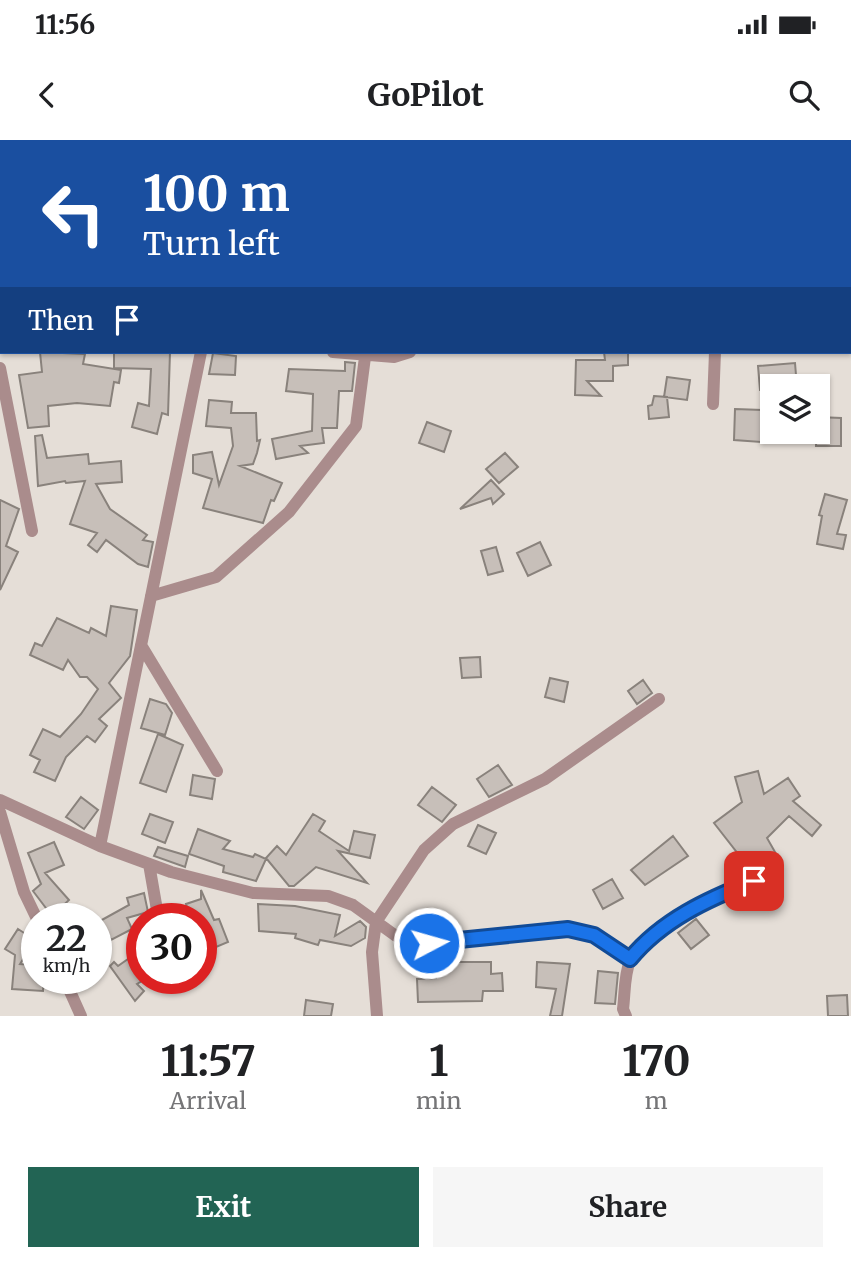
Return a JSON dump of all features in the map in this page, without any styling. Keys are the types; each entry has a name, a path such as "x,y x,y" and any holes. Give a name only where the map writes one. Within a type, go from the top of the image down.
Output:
{"street":[{"path":"100,846 201,354"},
{"path":"346,354 394,358 405,354"},
{"path":"713,404 715,354"},
{"path":"152,596 216,577 289,512 356,426 365,357"},
{"path":"0,368 5,428 32,531"},
{"path":"141,645 217,771"},
{"path":"377,1016 372,951 376,922 424,850 453,824 545,779 659,699"},
{"path":"0,800 100,846 149,864 253,893 328,896 353,905 396,936 429,943 568,929 594,935 630,959"},
{"path":"0,812 29,903"},
{"path":"149,864 157,903"},
{"path":"620,1014 630,959 645,941 672,921 713,897 775,872"},
{"path":"71,994 81,1016"}],"building":[{"path":"40,354 85,354 83,364 121,370 119,383 114,382 110,406 77,403 48,406 49,426 28,428 19,375 42,372"},
{"path":"114,354 170,354 168,415 162,413 157,434 132,427 138,403 149,406 151,369 114,368"},
{"path":"213,354 236,356 235,375 209,374"},
{"path":"604,354 628,354 628,365 613,366 613,381 587,381 601,396 575,395 576,360 605,360"},
{"path":"345,362 355,363 352,391 339,391 337,428 322,428 324,443 300,446 308,453 276,459 272,439 312,431 313,394 286,391 289,369 345,371"},
{"path":"795,363 796,374 760,374 760,390 758,366"},
{"path":"667,377 690,380 687,400 664,397"},
{"path":"654,396 667,397 669,417 649,419 648,406 652,405"},
{"path":"209,400 232,402 231,413 256,413 257,441 260,440 257,453 253,464 240,466 282,483 274,501 271,500 263,523 203,508 212,479 193,473 193,455 212,452 219,485 233,446 231,428 206,426"},
{"path":"735,409 760,410 760,442 734,440"},
{"path":"830,418 841,418 841,446 816,446 830,444"},
{"path":"427,422 451,431 444,452 419,443"},
{"path":"42,435 47,458 88,454 89,464 121,461 122,482 96,484 110,509 147,535 143,540 153,542 148,567 138,564 106,540 97,552 88,545 97,533 70,524 85,481 65,481 38,486 35,436"},
{"path":"505,453 518,467 499,483 486,469"},
{"path":"491,480 504,494 493,504 491,498 460,509"},
{"path":"825,494 847,500 837,534 846,535 843,549 817,544 822,516 819,515"},
{"path":"0,500 19,509 6,546 18,552 0,590"},
{"path":"540,542 551,565 528,576 517,553"},
{"path":"496,547 503,571 488,575 481,551"},
{"path":"111,606 137,610 130,656 109,683 121,698 99,719 107,726 95,742 87,736 66,757 55,781 34,772 40,760 30,755 43,729 60,737 81,714 98,689 87,677 80,677 68,660 63,670 30,655 35,643 42,646 57,618 89,633 91,628 106,636"},
{"path":"480,657 481,677 462,678 460,658"},
{"path":"550,678 568,682 564,702 545,697"},
{"path":"643,680 652,693 637,704 628,691"},
{"path":"150,699 166,704 172,713 165,735 141,728"},
{"path":"158,734 183,745 166,792 140,783"},
{"path":"498,765 512,785 489,797 477,779"},
{"path":"758,771 764,794 788,778 800,796 793,801 821,825 812,836 789,816 767,838 779,859 742,876 734,863 742,859 714,823 742,802 735,777"},
{"path":"193,775 215,779 212,799 190,795"},
{"path":"432,787 456,805 442,822 418,805"},
{"path":"81,797 98,810 84,829 66,817"},
{"path":"150,814 173,822 165,843 142,834"},
{"path":"313,814 325,821 319,831 349,851 354,831 375,835 370,858 338,851 367,883 316,867 294,886 289,886 266,858 277,846 286,855"},
{"path":"478,825 496,833 486,854 468,846"},
{"path":"198,829 230,841 223,849 253,857 255,854 266,859 256,881 223,872 224,866 189,854"},
{"path":"673,836 688,856 645,885 631,870"},
{"path":"54,842 64,865 45,873 69,900 66,903 42,903 33,891 41,884 28,853"},
{"path":"158,847 188,856 185,867 154,856"},
{"path":"612,879 623,898 603,909 593,890"},
{"path":"201,890 207,903 189,903 201,899"},
{"path":"144,893 146,903 128,903 127,898"},
{"path":"258,904 295,906 340,915 335,936 360,921 366,927 365,938 351,946 320,940 318,945 295,938 296,934 259,931"},
{"path":"126,907 126,932 112,939 112,914"},
{"path":"217,919 219,919 228,942 217,947"},
{"path":"696,919 709,935 691,949 678,933"},
{"path":"18,929 21,931 21,990 12,989 15,955 5,949"},
{"path":"458,949 460,962 491,962 491,974 502,973 503,991 483,991 482,1001 418,1002 417,979 436,978 433,951"},
{"path":"126,960 126,988 112,969 114,962 118,966"},
{"path":"537,962 570,964 562,1016 550,1016 556,989 536,987"},
{"path":"598,971 618,973 615,1004 595,1003"},
{"path":"130,994 141,994 135,1001"},
{"path":"847,995 848,1016 828,1016 827,996"},
{"path":"306,1000 333,1004 331,1016 304,1016"}],"route":[{"path":"429,943 568,929 594,935 630,959 645,941 672,921 713,897 754,881"}]}
